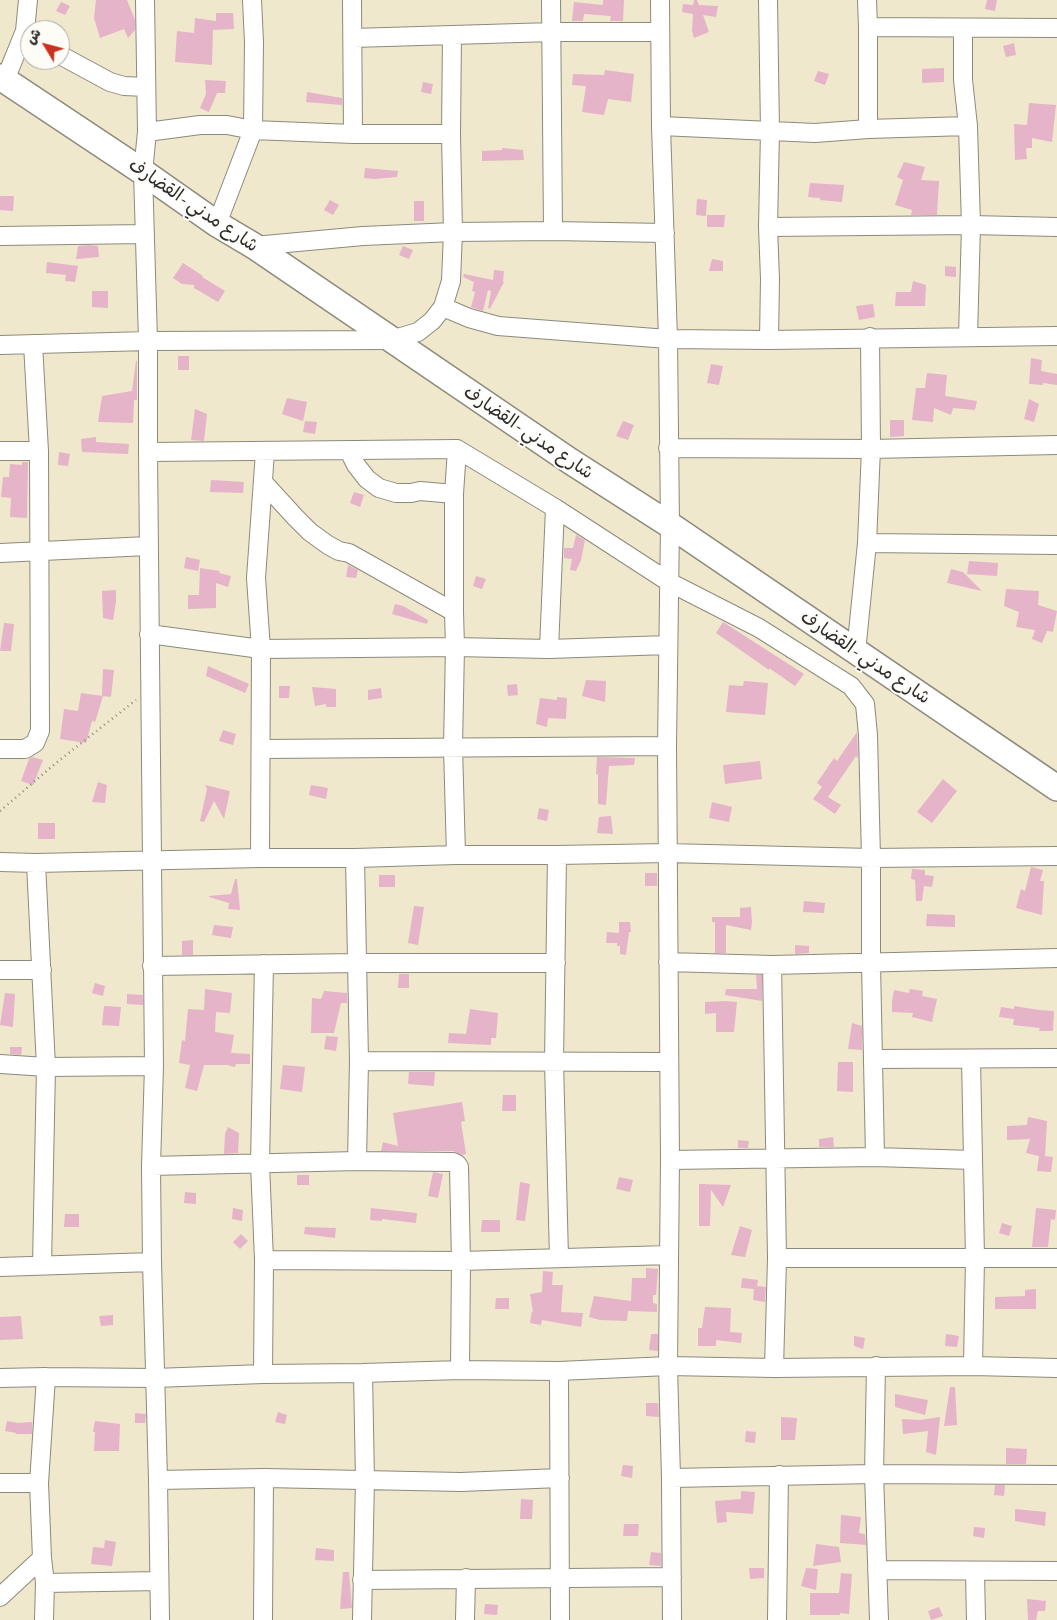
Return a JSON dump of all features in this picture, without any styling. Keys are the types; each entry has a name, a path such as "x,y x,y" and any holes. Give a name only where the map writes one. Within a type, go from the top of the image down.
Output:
{"highway":[{"name":"شارع مدني -القضارف","path":"2,79 143,172 217,224 254,246 1057,788"}],"street":[{"path":"28,0 28,20"},
{"path":"145,0 147,132 143,172 148,341 148,546 154,1066 151,1166 160,1620"},
{"path":"217,224 253,130 254,42 252,0"},
{"path":"352,0 353,134"},
{"path":"551,0 553,231"},
{"path":"660,0 659,32 668,339 670,526 667,853 670,1160 668,1366 672,1620"},
{"path":"768,0 770,131 768,227 770,279 769,340"},
{"path":"867,0 868,129"},
{"path":"868,27 1057,28"},
{"path":"963,29 963,80 968,126 971,226 968,337"},
{"path":"353,38 552,32 659,32"},
{"path":"0,345 148,341 391,340 418,332 432,321 443,307 450,281 453,232 451,134 452,35"},
{"path":"2,79 20,47"},
{"path":"70,60 110,82 124,86 146,87"},
{"path":"147,132 200,125 226,125 253,130 353,134 451,134"},
{"path":"661,126 815,133 868,129 968,126"},
{"path":"768,227 971,226 1057,228"},
{"path":"254,246 363,236 453,232 665,232"},
{"path":"0,236 145,234"},
{"path":"443,307 469,318 498,326 668,339 769,340 870,337 1057,336"},
{"path":"856,652 867,543 871,449 870,337"},
{"path":"0,750 25,749 35,743 40,731 39,451 33,344"},
{"path":"668,448 871,449 1057,446"},
{"path":"148,452 457,449 555,508 669,582 759,628 851,686 865,704 868,735 875,1157"},
{"path":"456,855 453,747 455,647 454,494 457,449"},
{"path":"0,451 39,451"},
{"path":"349,451 366,479 379,488 396,493 420,491 454,494"},
{"path":"260,858 261,649 256,578 265,452"},
{"path":"263,482 300,522 328,545 339,551 349,553 454,612"},
{"path":"549,649 555,508"},
{"path":"867,543 1057,545"},
{"path":"0,553 148,546"},
{"path":"150,634 261,649 455,647 549,649 668,645"},
{"path":"261,748 667,746"},
{"path":"0,862 667,853 871,858 1057,856"},
{"path":"557,855 554,1062 559,1258"},
{"path":"355,858 359,1061 358,1161"},
{"path":"36,863 46,1067 42,1265"},
{"path":"668,962 772,965 871,964 1057,958"},
{"path":"152,966 556,963"},
{"path":"263,1374 264,1260 260,1164 264,964"},
{"path":"772,965 777,1258 774,1368"},
{"path":"0,970 42,970"},
{"path":"874,1059 1057,1058"},
{"path":"971,1059 975,1258 973,1366"},
{"path":"359,1061 668,1062"},
{"path":"0,1064 46,1067 154,1066"},
{"path":"670,1160 875,1157 973,1160"},
{"path":"151,1166 358,1161 453,1162 457,1164 459,1167 461,1261 460,1370"},
{"path":"264,1260 461,1261 669,1255"},
{"path":"777,1258 1057,1258"},
{"path":"0,1267 152,1262"},
{"path":"0,1378 155,1378 460,1370 559,1371 668,1366 774,1368 973,1366 1057,1368"},
{"path":"876,1366 874,1474 879,1620"},
{"path":"559,1371 560,1620"},
{"path":"362,1620 365,1480 363,1373"},
{"path":"44,1620 45,1583 39,1483 46,1377"},
{"path":"671,1478 874,1474 1057,1475"},
{"path":"777,1620 779,1476"},
{"path":"158,1480 264,1478 461,1482 560,1478"},
{"path":"264,1478 264,1620"},
{"path":"0,1483 39,1483"},
{"path":"0,1597 42,1558"},
{"path":"877,1570 1057,1571"},
{"path":"975,1572 976,1620"},
{"path":"362,1580 672,1577"},
{"path":"465,1620 466,1578"},
{"path":"45,1583 159,1580"}],"path":[{"path":"0,811 56,763 150,688"}],"building":[{"path":"96,0 127,0 135,20 135,30 128,38 124,29 100,38 94,18"},
{"path":"603,0 624,0 623,21 610,21 611,16 584,14 583,21 572,21 574,2 603,5"},
{"path":"694,0 697,0 699,5 718,6 716,17 703,15 709,32 694,38 692,31 693,14 682,12 683,4 693,5"},
{"path":"987,0 997,0 995,11 985,9"},
{"path":"61,2 70,6 65,15 56,11"},
{"path":"216,13 233,13 234,29 213,30 212,65 175,62 177,31 194,33 195,18 216,21"},
{"path":"1014,43 1016,55 1006,57 1003,46"},
{"path":"944,68 944,82 922,83 922,69"},
{"path":"605,70 634,74 631,102 608,99 604,115 582,112 586,86 572,85 573,74 604,75"},
{"path":"818,71 829,74 825,85 814,81"},
{"path":"205,80 226,81 225,93 217,93 209,112 200,108 206,94"},
{"path":"423,82 433,84 431,94 421,92"},
{"path":"307,92 342,98 342,105 306,102"},
{"path":"1029,103 1056,105 1052,142 1032,138 1032,148 1026,148 1027,159 1015,160 1014,124 1027,125"},
{"path":"502,148 523,150 524,160 482,161 482,151 502,150"},
{"path":"904,162 925,167 921,180 939,181 937,215 911,215 912,210 895,205 903,180 897,177"},
{"path":"365,168 398,171 397,177 364,178"},
{"path":"810,183 844,185 842,202 808,197"},
{"path":"0,196 14,196 13,211 0,210"},
{"path":"697,199 707,200 706,216 696,215"},
{"path":"330,200 339,205 333,215 324,210"},
{"path":"414,201 424,201 424,221 414,221"},
{"path":"707,215 725,215 724,227 707,227"},
{"path":"78,246 98,246 99,257 76,259"},
{"path":"403,246 413,250 409,259 399,255"},
{"path":"712,259 723,261 723,271 709,271"},
{"path":"47,262 78,266 75,282 65,281 66,275 46,273"},
{"path":"183,263 225,291 218,302 194,288 194,285 182,284 173,278"},
{"path":"945,266 956,267 956,277 945,276"},
{"path":"494,270 504,271 504,282 490,309 488,308 491,291 488,290 483,311 471,307 475,292 472,291 474,282 463,277 464,274 493,280"},
{"path":"913,281 926,285 925,306 895,306 896,292 911,292"},
{"path":"92,291 108,291 108,308 92,307"},
{"path":"873,304 875,317 859,320 856,306"},
{"path":"178,356 189,356 189,370 178,370"},
{"path":"1031,358 1042,360 1041,371 1057,374 1057,385 1029,384"},
{"path":"136,361 137,400 134,400 133,423 98,422 102,396 132,391"},
{"path":"711,364 723,366 719,385 707,383"},
{"path":"927,373 947,375 945,396 977,401 975,410 953,408 951,415 934,408 933,422 912,420 916,388 925,388"},
{"path":"287,398 307,402 303,421 282,414"},
{"path":"1029,399 1039,404 1034,422 1024,419"},
{"path":"195,409 207,414 204,441 191,440"},
{"path":"890,420 904,420 904,436 890,437"},
{"path":"305,421 317,422 315,434 303,432"},
{"path":"623,421 634,425 628,440 616,436"},
{"path":"96,437 96,442 129,444 128,454 82,452 81,439"},
{"path":"59,452 70,454 68,466 58,465"},
{"path":"22,462 28,462 27,518 10,517 11,498 1,497 3,477 9,477 10,464 22,465"},
{"path":"211,480 244,482 243,493 210,492"},
{"path":"354,492 364,495 360,507 350,503"},
{"path":"576,535 585,540 581,560 576,571 570,570 572,559 564,558 564,548 573,548"},
{"path":"186,557 200,560 198,571 184,568"},
{"path":"969,561 998,563 997,576 967,574"},
{"path":"348,565 358,570 356,578 346,577"},
{"path":"200,568 220,571 219,573 231,576 228,587 216,583 216,608 188,609 188,595 199,595"},
{"path":"951,569 963,572 982,591 947,583"},
{"path":"476,576 486,579 482,589 473,586"},
{"path":"1006,589 1039,591 1038,605 1057,611 1053,632 1047,631 1042,643 1032,639 1035,630 1016,627 1019,612 1004,606"},
{"path":"116,590 113,620 103,618 102,591"},
{"path":"395,604 403,606 428,620 427,624 392,614"},
{"path":"723,622 804,674 795,686 716,633"},
{"path":"4,623 14,624 11,651 0,651"},
{"path":"208,666 249,684 245,693 206,676"},
{"path":"103,669 114,670 111,697 102,696"},
{"path":"586,680 606,681 605,702 582,696"},
{"path":"744,681 768,683 765,715 726,712 729,685 743,686"},
{"path":"517,684 518,695 508,696 507,685"},
{"path":"279,686 290,686 289,698 279,698"},
{"path":"312,687 336,689 336,707 326,707 326,704 315,706"},
{"path":"381,688 382,698 368,700 368,690"},
{"path":"81,693 103,696 95,722 92,721 86,743 60,739 64,709 78,711"},
{"path":"557,697 567,698 566,719 548,718 547,727 536,724 540,698 557,700"},
{"path":"223,730 236,734 233,745 219,741"},
{"path":"857,732 858,758 856,756 828,797 841,805 835,814 813,799 822,787 817,783 834,758 837,761"},
{"path":"32,757 43,760 33,785 21,781 29,759"},
{"path":"597,757 635,758 634,765 609,766 606,805 598,804"},
{"path":"760,761 762,779 725,784 723,765"},
{"path":"943,779 957,791 932,823 917,812"},
{"path":"98,782 107,785 105,803 92,802"},
{"path":"205,785 230,791 224,819 214,801 204,822 200,821 207,789"},
{"path":"311,785 328,788 326,799 309,795"},
{"path":"712,802 732,807 729,822 709,818"},
{"path":"539,808 549,810 547,821 537,819"},
{"path":"611,816 613,834 597,833 599,817"},
{"path":"38,823 55,823 55,839 38,839"},
{"path":"1031,867 1043,870 1040,881 1044,881 1042,915 1016,908 1021,889 1025,891"},
{"path":"912,869 925,870 925,875 934,876 932,887 924,886 922,901 916,901 915,880 911,879"},
{"path":"645,873 657,873 657,886 645,886"},
{"path":"379,875 395,875 395,887 379,887"},
{"path":"235,879 237,879 240,910 228,909 229,903 209,897 231,894"},
{"path":"804,901 825,903 824,913 803,912"},
{"path":"414,906 424,907 418,945 408,943"},
{"path":"751,907 751,930 726,925 726,953 715,953 715,922 712,922 712,917 740,917 740,908"},
{"path":"927,914 955,915 955,927 926,926"},
{"path":"619,922 630,922 631,932 629,932 626,955 620,954 620,946 617,946 617,943 606,943 607,932 619,933"},
{"path":"214,925 233,927 231,938 212,935"},
{"path":"193,940 193,955 182,955 182,941"},
{"path":"795,945 809,946 809,953 795,954"},
{"path":"399,974 409,974 409,988 398,988"},
{"path":"756,975 762,975 762,1001 725,995 726,989 757,989"},
{"path":"95,983 105,986 103,996 92,993"},
{"path":"205,989 232,993 230,1013 216,1012 215,1032 234,1035 231,1053 250,1054 250,1064 236,1064 235,1067 204,1065 197,1091 185,1088 190,1065 179,1063 182,1040 185,1041 188,1009 204,1010"},
{"path":"910,989 923,991 922,996 937,999 932,1022 912,1017 913,1013 892,1012 894,990 909,993"},
{"path":"324,991 347,993 347,1003 341,1003 334,1033 311,1033 312,998 321,999"},
{"path":"5,993 15,994 13,1027 0,1025"},
{"path":"127,994 143,995 143,1005 127,1004"},
{"path":"705,1002 737,1002 734,1032 716,1032 716,1013 705,1014"},
{"path":"104,1006 121,1007 119,1026 102,1025"},
{"path":"1014,1006 1054,1011 1053,1031 1039,1031 1040,1028 1013,1025 1014,1019 999,1017 1001,1007 1014,1009"},
{"path":"470,1009 498,1013 496,1038 491,1038 491,1045 448,1043 449,1033 466,1034"},
{"path":"852,1023 862,1026 862,1050 848,1049"},
{"path":"326,1036 338,1037 336,1051 324,1049"},
{"path":"10,1047 22,1047 21,1055 10,1054"},
{"path":"838,1062 853,1062 853,1092 837,1091"},
{"path":"283,1065 305,1067 302,1092 280,1089"},
{"path":"409,1072 435,1072 434,1086 408,1084"},
{"path":"503,1095 516,1095 516,1111 502,1111"},
{"path":"462,1102 465,1121 461,1122 466,1154 462,1155 453,1151 381,1151 383,1142 398,1146 393,1113"},
{"path":"1028,1117 1047,1121 1045,1156 1053,1157 1051,1172 1037,1171 1039,1156 1026,1153 1030,1139 1007,1140 1007,1126 1027,1125"},
{"path":"228,1127 239,1133 238,1153 224,1154 225,1134"},
{"path":"833,1137 834,1147 819,1147 819,1139"},
{"path":"738,1140 749,1141 748,1148 738,1148"},
{"path":"433,1172 443,1174 438,1198 428,1196"},
{"path":"297,1175 309,1175 309,1185 297,1185"},
{"path":"619,1177 633,1180 630,1192 616,1189"},
{"path":"520,1182 530,1184 525,1221 516,1220"},
{"path":"699,1184 731,1185 723,1207 711,1190 710,1226 699,1226"},
{"path":"185,1192 196,1193 196,1204 184,1203"},
{"path":"233,1208 243,1210 242,1221 232,1219"},
{"path":"371,1208 417,1213 416,1223 382,1219 382,1221 370,1220"},
{"path":"1036,1208 1056,1210 1055,1220 1051,1219 1048,1247 1032,1247"},
{"path":"65,1214 79,1214 79,1227 64,1227"},
{"path":"482,1220 500,1220 500,1232 481,1232"},
{"path":"1002,1223 1012,1226 1009,1236 999,1233"},
{"path":"740,1226 752,1230 745,1257 731,1255"},
{"path":"305,1227 336,1228 335,1238 304,1234"},
{"path":"241,1234 248,1241 240,1249 233,1242"},
{"path":"646,1268 658,1269 656,1295 653,1295 653,1303 657,1304 657,1312 628,1311 627,1321 600,1320 589,1317 594,1296 631,1301 632,1278 646,1278"},
{"path":"543,1271 553,1272 552,1285 563,1285 561,1312 583,1313 581,1327 542,1320 541,1325 530,1323 533,1312 530,1294 542,1292"},
{"path":"742,1278 758,1280 757,1286 766,1287 765,1302 753,1300 754,1289 741,1288"},
{"path":"1036,1289 1036,1309 995,1309 995,1297 1025,1296 1025,1290"},
{"path":"496,1298 509,1298 509,1309 495,1309"},
{"path":"705,1307 731,1308 730,1332 742,1333 741,1343 716,1340 716,1346 698,1346 698,1328 702,1328"},
{"path":"113,1315 113,1325 101,1326 99,1316"},
{"path":"21,1316 23,1339 0,1340 0,1317"},
{"path":"651,1334 658,1334 658,1351 649,1350"},
{"path":"946,1334 959,1336 957,1347 945,1346"},
{"path":"854,1336 865,1338 863,1349 854,1346"},
{"path":"950,1387 955,1387 957,1425 944,1426"},
{"path":"895,1394 928,1400 925,1415 895,1407"},
{"path":"646,1403 658,1403 659,1417 646,1416"},
{"path":"278,1412 287,1415 285,1424 275,1422"},
{"path":"135,1413 146,1414 145,1423 135,1423"},
{"path":"781,1417 797,1418 795,1440 781,1440"},
{"path":"940,1417 936,1455 926,1452 928,1431 903,1434 902,1419 920,1420"},
{"path":"7,1421 18,1423 32,1422 32,1434 16,1434 5,1431"},
{"path":"95,1421 120,1424 119,1451 94,1451 95,1432 93,1432"},
{"path":"746,1431 756,1432 755,1443 745,1442"},
{"path":"1006,1448 1027,1449 1026,1464 1006,1464"},
{"path":"623,1465 633,1466 632,1478 621,1476"},
{"path":"995,1485 1005,1485 1004,1496 994,1495"},
{"path":"741,1491 755,1492 753,1514 726,1512 727,1522 717,1523 715,1501 741,1499"},
{"path":"521,1499 533,1500 532,1519 520,1519"},
{"path":"1015,1509 1046,1512 1045,1526 1015,1521"},
{"path":"841,1515 861,1517 859,1533 865,1534 866,1545 840,1543"},
{"path":"624,1524 639,1524 638,1536 623,1536"},
{"path":"974,1527 985,1528 984,1538 973,1536"},
{"path":"105,1540 116,1542 112,1566 91,1564 93,1547 104,1548"},
{"path":"816,1544 839,1547 841,1562 813,1566"},
{"path":"316,1548 334,1550 334,1561 315,1560"},
{"path":"651,1552 661,1553 661,1566 649,1565"},
{"path":"749,1568 764,1568 764,1578 750,1579"},
{"path":"806,1568 818,1569 816,1590 801,1586"},
{"path":"343,1572 349,1572 352,1608 340,1609"},
{"path":"841,1573 852,1574 849,1614 810,1615 810,1593 839,1593"},
{"path":"1027,1599 1046,1601 1045,1611 1038,1611 1036,1620 1028,1620"},
{"path":"485,1604 498,1605 497,1615 484,1614"},
{"path":"939,1607 943,1616 931,1620 928,1611"}]}
